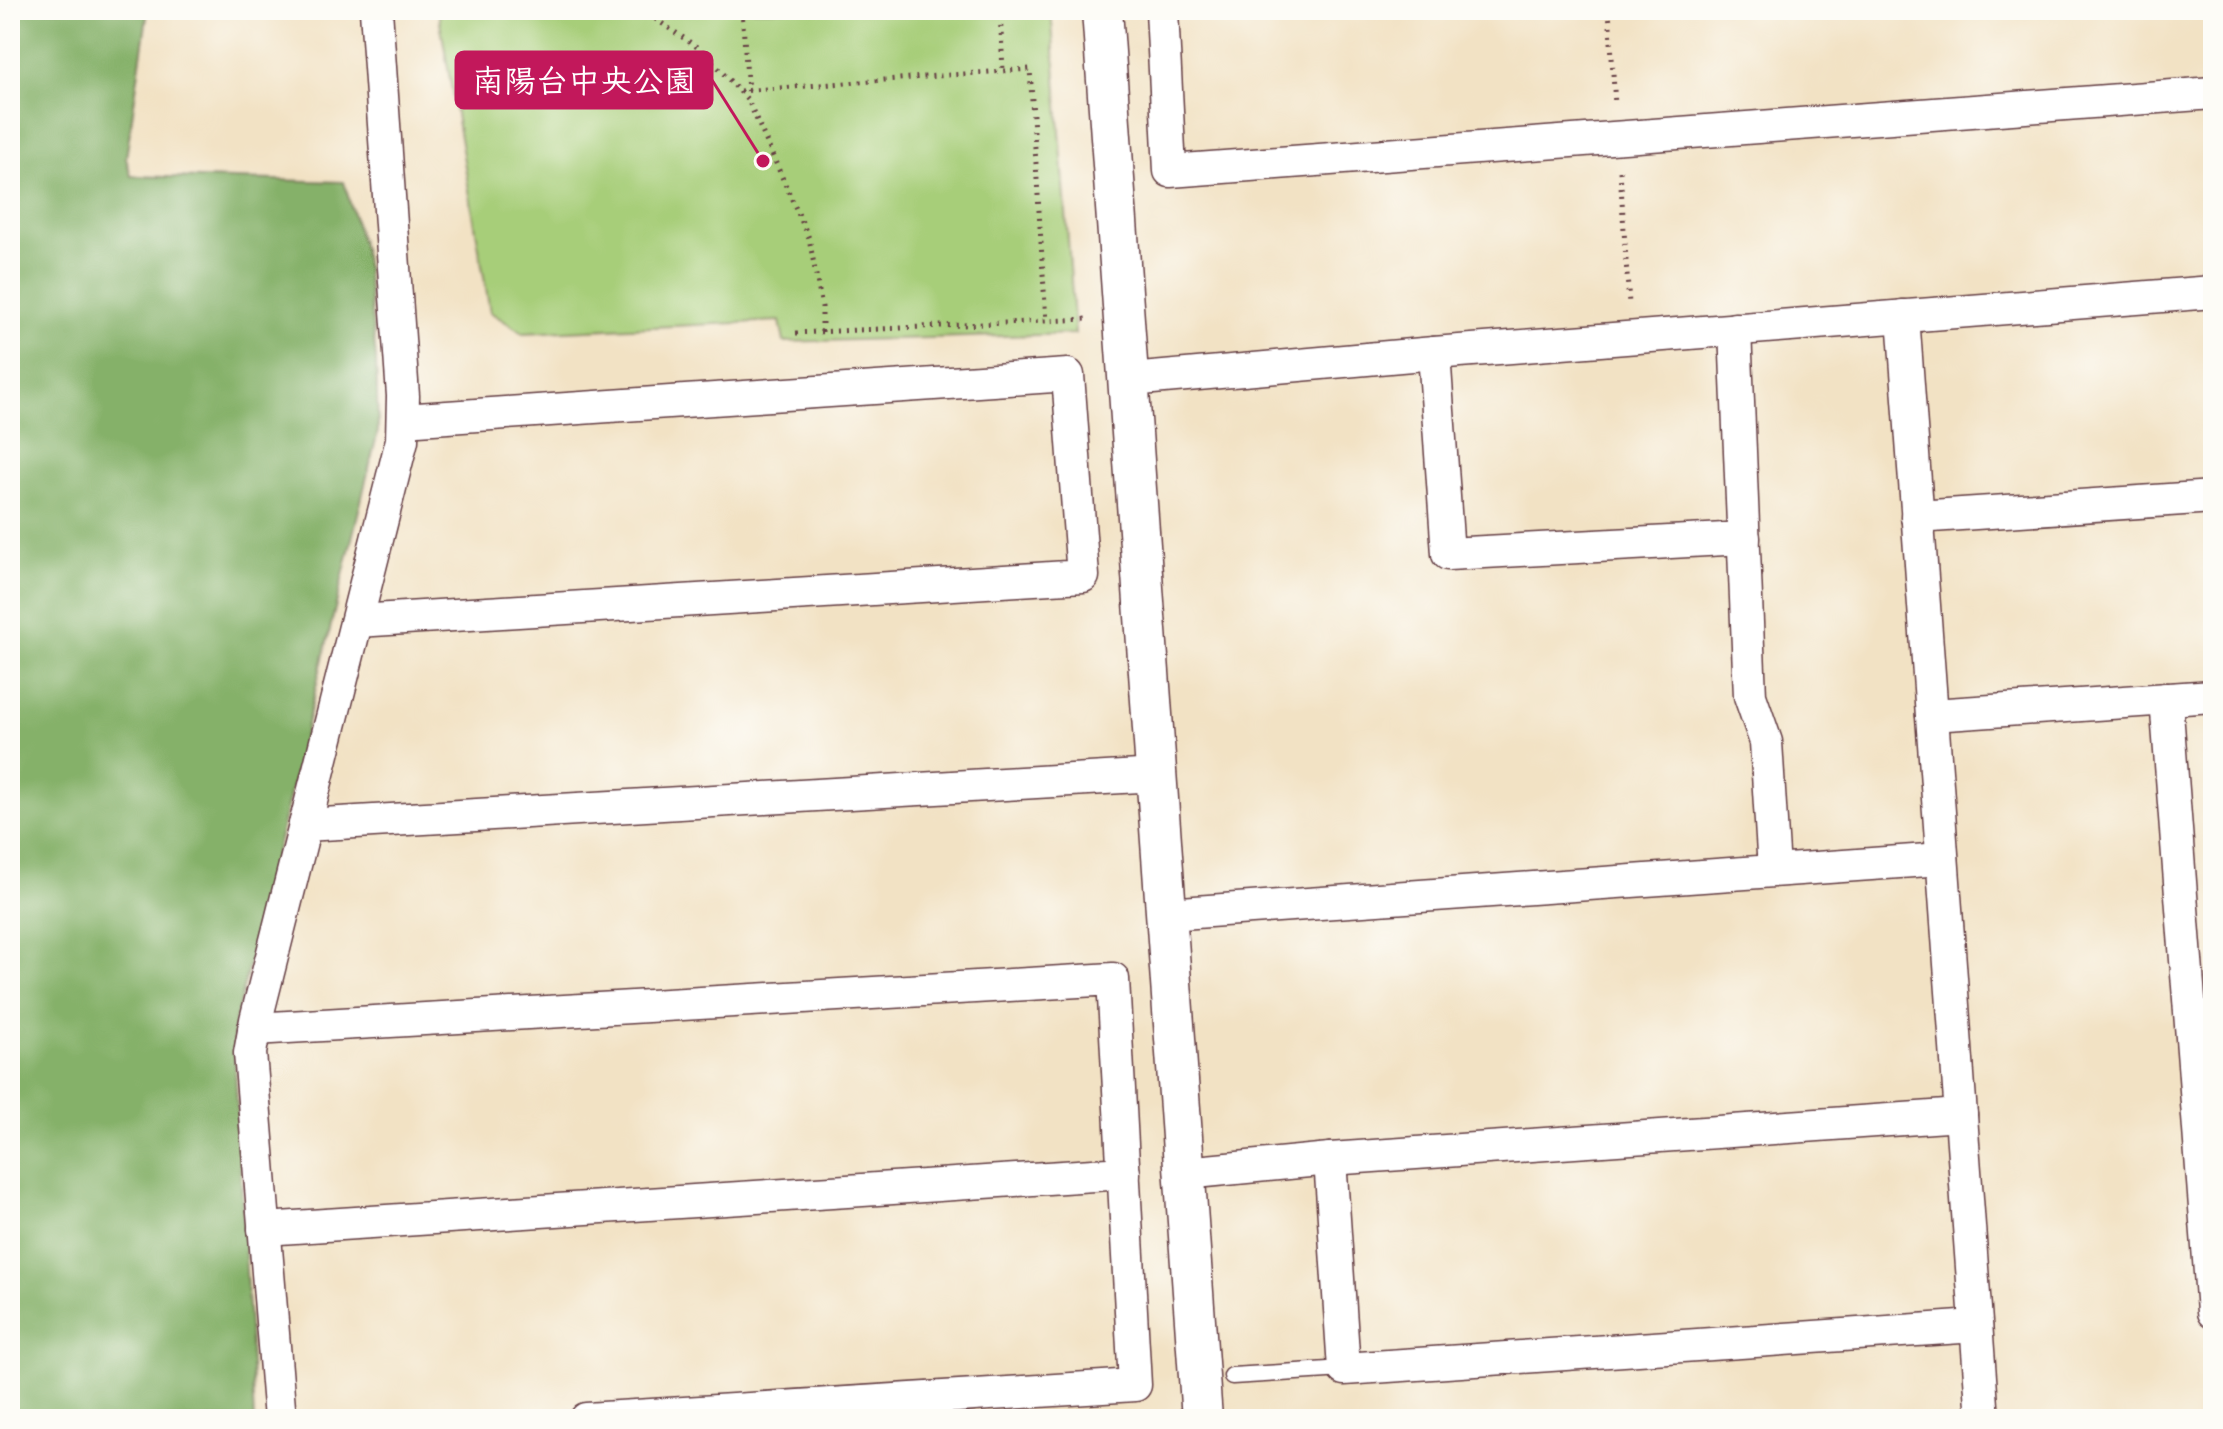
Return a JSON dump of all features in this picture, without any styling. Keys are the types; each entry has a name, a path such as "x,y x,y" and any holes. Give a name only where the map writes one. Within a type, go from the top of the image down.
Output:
{"street":[{"path":"280,1419 250,1053 402,440 376,10"},
{"path":"1102,10 1202,1419"},
{"path":"1162,10 1170,171 2213,93"},
{"path":"1130,380 2213,292"},
{"path":"1903,316 1983,1419"},
{"path":"1735,329 1750,696 1766,742 1774,870"},
{"path":"1434,353 1448,554 1744,538"},
{"path":"357,621 1083,576 1068,375 403,420"},
{"path":"1917,517 2213,497"},
{"path":"1932,715 2213,696"},
{"path":"2166,699 2213,1312"},
{"path":"305,825 1157,775"},
{"path":"1167,914 1942,859"},
{"path":"254,1029 1113,979 1135,1385 586,1419"},
{"path":"1185,1173 1330,1159 1961,1115"},
{"path":"1330,1159 1344,1369 1976,1326"},
{"path":"264,1229 1124,1173"}],"lane":[{"path":"1232,1376 1344,1369"}],"path":[{"path":"642,10 700,49 748,100 809,238 822,307 822,332"},
{"path":"742,10 748,91"},
{"path":"1000,10 1003,71"},
{"path":"740,91 1030,69 1046,321"},
{"path":"796,333 1091,319"}],"green space":[{"path":"10,10 148,10 126,158 131,176 344,182 365,256 376,358 378,431 233,1030 254,1419 10,1419"},
{"path":"438,10 1051,10 1075,334 784,342 780,321 523,333 490,312"}],"place":[{"name":"南陽台中央公園","path":"763,161"}]}
